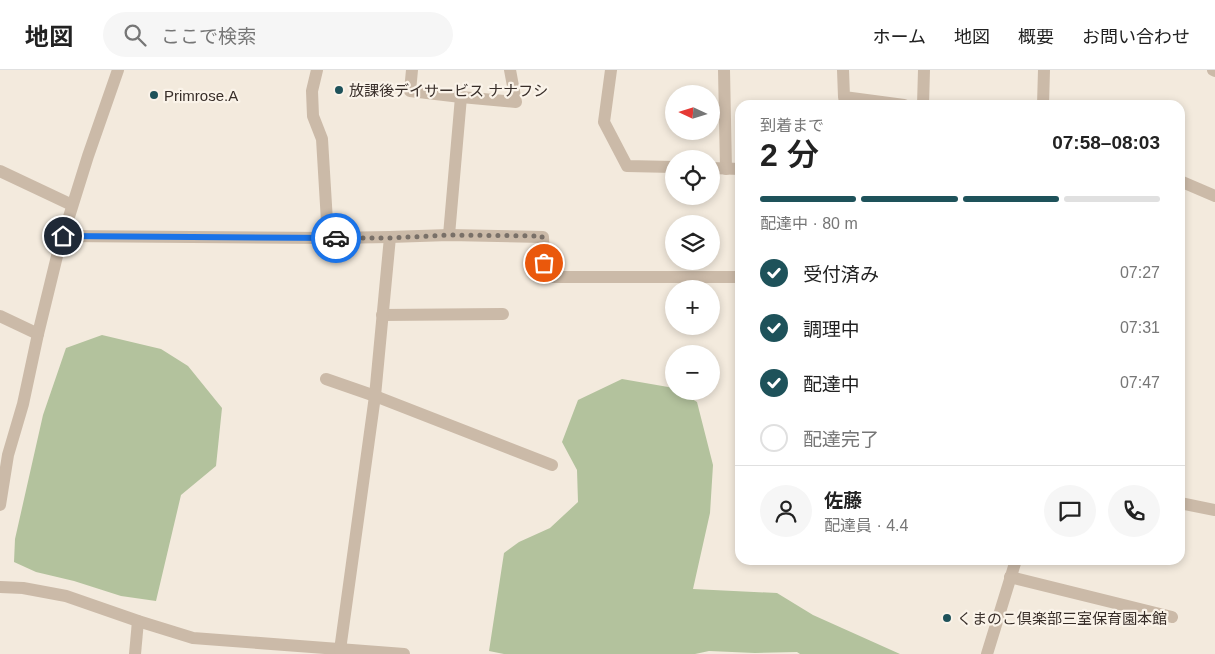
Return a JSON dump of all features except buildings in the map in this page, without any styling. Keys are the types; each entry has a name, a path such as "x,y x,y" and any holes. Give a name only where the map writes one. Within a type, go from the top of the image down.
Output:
{"street":[{"path":"0,505 4,454 23,404 38,334 63,236 118,70"},
{"path":"317,70 312,92 313,116 322,139 328,238"},
{"path":"412,70 410,91 516,102 510,70"},
{"path":"612,70 604,122 627,166 665,167"},
{"path":"724,70 726,169"},
{"path":"843,70 844,97 866,100"},
{"path":"923,100 924,70"},
{"path":"1043,100 1044,70"},
{"path":"449,235 461,97"},
{"path":"720,169 735,169"},
{"path":"0,171 72,205"},
{"path":"1185,183 1215,196"},
{"path":"63,236 328,238 390,238 449,235 542,236 545,277 735,277"},
{"path":"340,650 375,396 390,238"},
{"path":"382,315 503,314"},
{"path":"0,316 38,334"},
{"path":"326,379 375,396 552,465"},
{"path":"1185,504 1215,510"},
{"path":"986,654 1014,565"},
{"path":"1010,577 1172,617"},
{"path":"0,587 23,588 66,596 193,638 403,654"},
{"path":"135,654 138,621"}],"green space":[{"path":"102,335 161,349 188,366 222,408 216,466 181,495 156,601 121,596 74,581 36,572 14,562 15,539 43,415 66,348"},
{"path":"622,379 665,386 665,400 694,400 697,402 713,465 710,513 693,589 777,593 813,615 900,654 800,654 797,652 709,651 695,654 504,654 489,651 504,553 519,542 550,528 578,502 577,470 562,442 578,400"}],"way so far":[{"path":"336,238 449,235 542,236 544,263"}],"place":[{"name":"放課後デイサービス ナナフシ","path":"339,90"},
{"name":"Primrose.A","path":"154,95"},
{"name":"くまのこ倶楽部三室保育園本館","path":"947,618"}],"route":[{"path":"63,236 336,238"}]}
